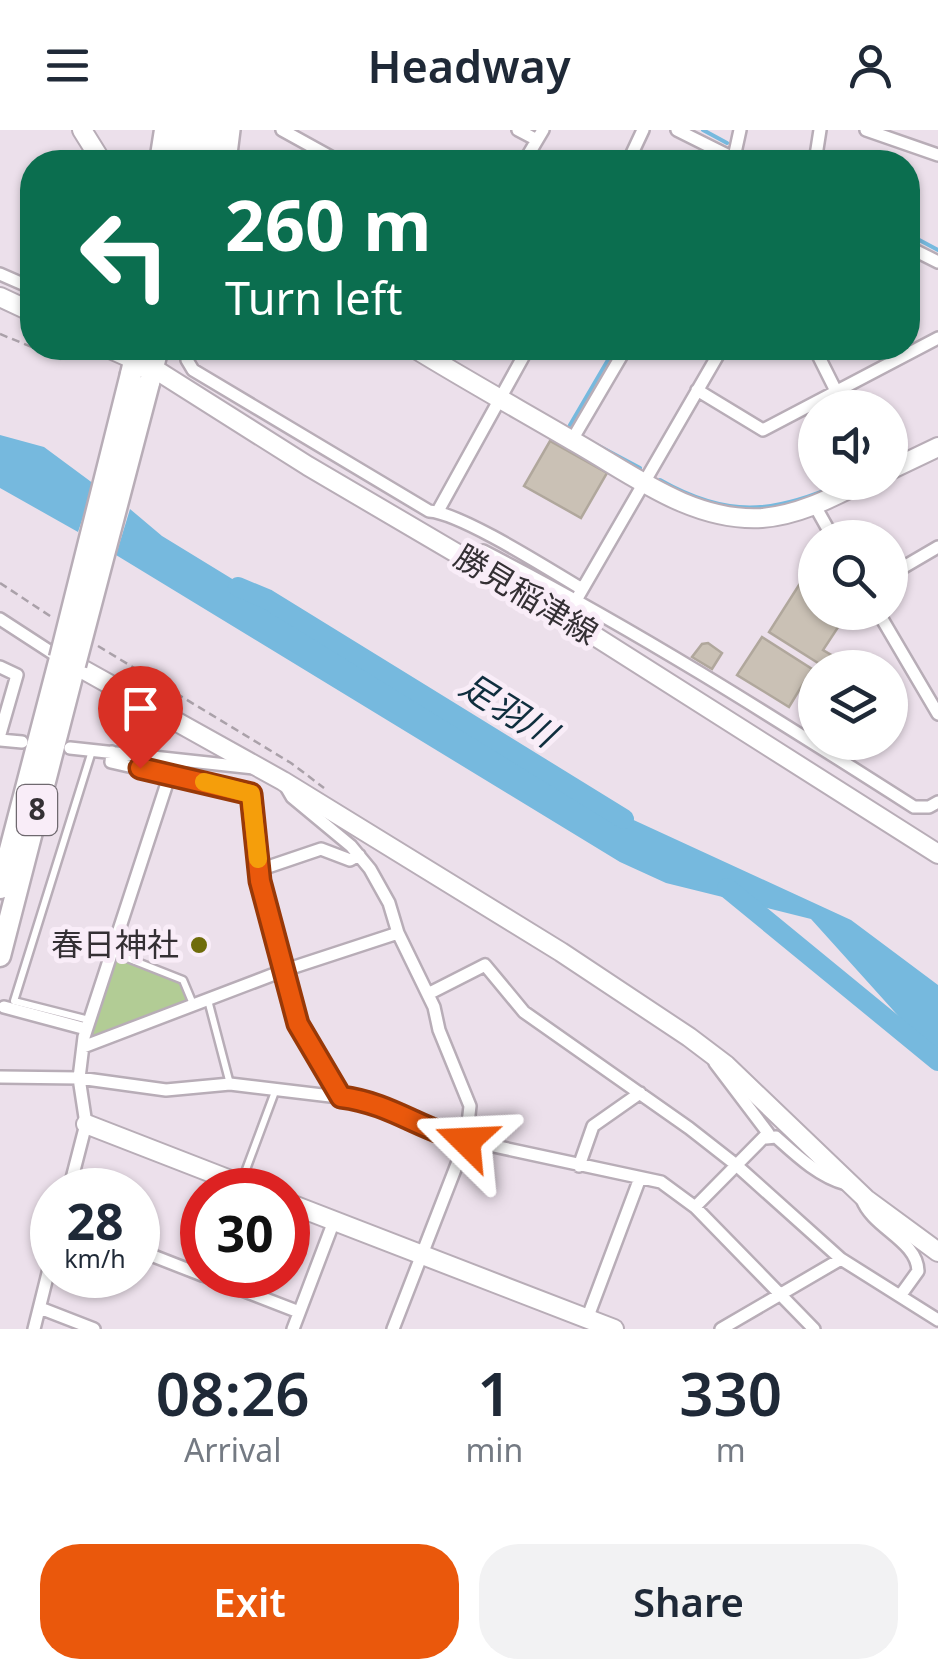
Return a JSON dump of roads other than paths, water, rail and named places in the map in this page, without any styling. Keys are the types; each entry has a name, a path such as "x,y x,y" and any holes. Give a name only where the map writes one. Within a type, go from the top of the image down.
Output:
{"highway":[{"name":"8","path":"0,956 67,662 144,363"},
{"name":"8","path":"0,888 67,662"}],"street":[{"path":"282,130 318,150"},
{"path":"518,130 540,135"},
{"path":"677,130 714,150"},
{"path":"866,130 938,155"},
{"path":"187,360 193,370 580,594 914,807 929,807 938,802"},
{"path":"434,360 687,505 726,516 762,518 827,500"},
{"path":"438,511 521,360"},
{"path":"572,440 619,360"},
{"path":"580,594 715,360"},
{"path":"820,360 836,390"},
{"path":"838,390 896,360"},
{"name":"勝見稲津線","path":"144,363 308,466 560,614 938,854"},
{"path":"697,390 763,430 798,411"},
{"path":"908,461 938,447"},
{"path":"815,506 823,520"},
{"path":"908,564 938,547"},
{"path":"464,558 483,550 580,594"},
{"path":"0,619 67,662 263,769 561,952 726,1065 856,1190 938,1252"},
{"path":"889,630 938,714"},
{"path":"0,667 16,676 0,737 22,742"},
{"path":"70,748 263,769"},
{"path":"112,752 111,762 251,794 259,870 298,1024 341,1097"},
{"path":"75,1168 86,1124 80,1078 88,1025 170,774"},
{"path":"282,781 292,797 359,855 389,903 398,934 428,994 470,1106 466,1141 393,1329"},
{"path":"259,870 321,849 350,860 359,855"},
{"path":"83,1047 285,970 398,934"},
{"path":"428,994 485,964 524,1012 736,1164 841,1260 938,1320"},
{"path":"4,1007 88,1025"},
{"path":"707,1051 766,1127 766,1138"},
{"path":"0,1077 80,1078 166,1090 230,1084 341,1097 383,1105 438,1134 661,1182 695,1207 814,1329"},
{"path":"580,1166 593,1126 640,1094"},
{"path":"86,1124 199,1168"},
{"path":"695,1207 736,1164 766,1138 776,1136 798,1157 856,1190 870,1216 916,1258 918,1271 900,1296"},
{"path":"587,1318 640,1178"},
{"path":"310,1211 614,1329"},
{"path":"293,1329 334,1221"},
{"path":"721,1329 841,1260"},
{"path":"34,1329 42,1298"},
{"path":"263,1298 299,1312"},
{"path":"40,1308 94,1329"}],"lane":[{"path":"88,1025 14,1000 92,750"},
{"path":"112,952 183,980 194,1006"},
{"path":"208,1000 230,1084"},
{"path":"253,1168 276,1089"}],"water":[{"path":"0,435 44,447 94,484 78,532 0,488"},
{"path":"130,509 162,536 601,805 851,920 938,985 938,1060 811,919 666,883 620,862 116,555"}],"waterway":[{"path":"703,130 727,143"},
{"path":"920,240 938,250"},
{"path":"570,425 608,360"},
{"path":"595,444 640,468"},
{"path":"660,480 728,506 771,506 798,499"},
{"name":"足羽川","path":"238,587 267,599 624,819"},
{"name":"足羽川","path":"727,888 938,1061"}],"place":[{"name":"春日神社","path":"199,945"}]}
